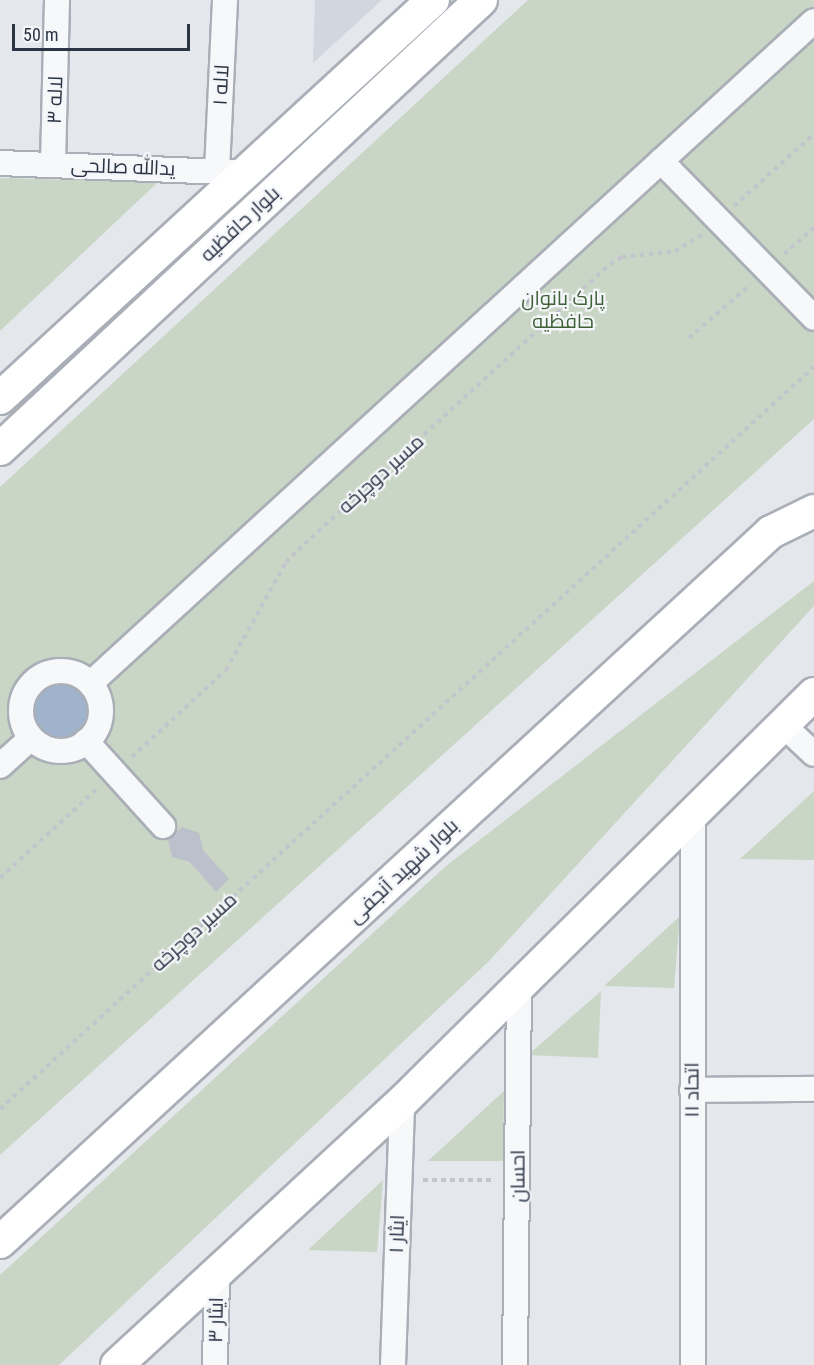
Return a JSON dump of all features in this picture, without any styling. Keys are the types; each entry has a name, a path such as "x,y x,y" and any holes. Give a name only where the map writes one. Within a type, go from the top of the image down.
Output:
{"main road":[{"name":"بلوار حافظیه","path":"0,398 231,172 433,0"},
{"name":"بلوار حافظیه","path":"0,448 481,0"},
{"path":"231,172 268,197"},
{"path":"771,532 814,493"},
{"name":"بلوار شهید آنجفی","path":"0,1242 771,532 814,511"},
{"path":"117,1365 402,1102 814,694"}],"street":[{"name":"لاله ۳","path":"53,164 57,0"},
{"name":"لاله ۱","path":"225,0 231,172"},
{"path":"91,683 814,21"},
{"path":"661,161 814,318"},
{"name":"یدالله صالحی","path":"0,163 231,172"},
{"path":"52,671 80,675 91,683 101,709 99,723 86,741 70,750 55,751 31,738 21,712 28,686 52,671"},
{"path":"783,725 814,754"},
{"path":"0,766 31,738"},
{"path":"86,741 163,826"},
{"name":"اتحاد ۱۱","path":"693,816 693,1365"},
{"name":"احسان","path":"515,1365 519,1180 519,986"},
{"path":"692,1090 814,1089"},
{"name":"ایثار ۱","path":"393,1365 402,1102"},
{"name":"ایثار ۳","path":"215,1365 217,1274"}],"path":[{"name":"مسیر دوچرخه","path":"0,878 226,670 286,562 610,264 622,257 675,251 719,220 814,134"},
{"name":"مسیر دوچرخه","path":"0,1109 814,367"},
{"path":"399,1180 519,1180"}],"shaded area":[{"path":"315,0 382,0 313,63"}],"green space":[{"path":"447,0 464,0 270,177 262,173"},
{"name":"پارک بانوان حافظیه","path":"528,0 814,0 814,419 0,1155 0,487"},
{"path":"0,178 158,182 0,331"},
{"path":"814,581 814,606 489,961 59,1365 0,1365 0,1275 446,866"},
{"path":"814,791 814,860 740,859"},
{"path":"680,916 674,988 604,986"},
{"path":"601,991 598,1058 528,1055"},
{"path":"504,1091 503,1161 428,1161"},
{"path":"383,1180 377,1252 308,1250"}],"water":[{"path":"61,683 76,688 84,696 89,711 84,726 76,734 61,739 46,734 38,726 33,711 38,696 46,688"}],"building":[{"path":"182,827 199,833 203,850 229,879 216,892 190,862 172,857 168,839"}]}
